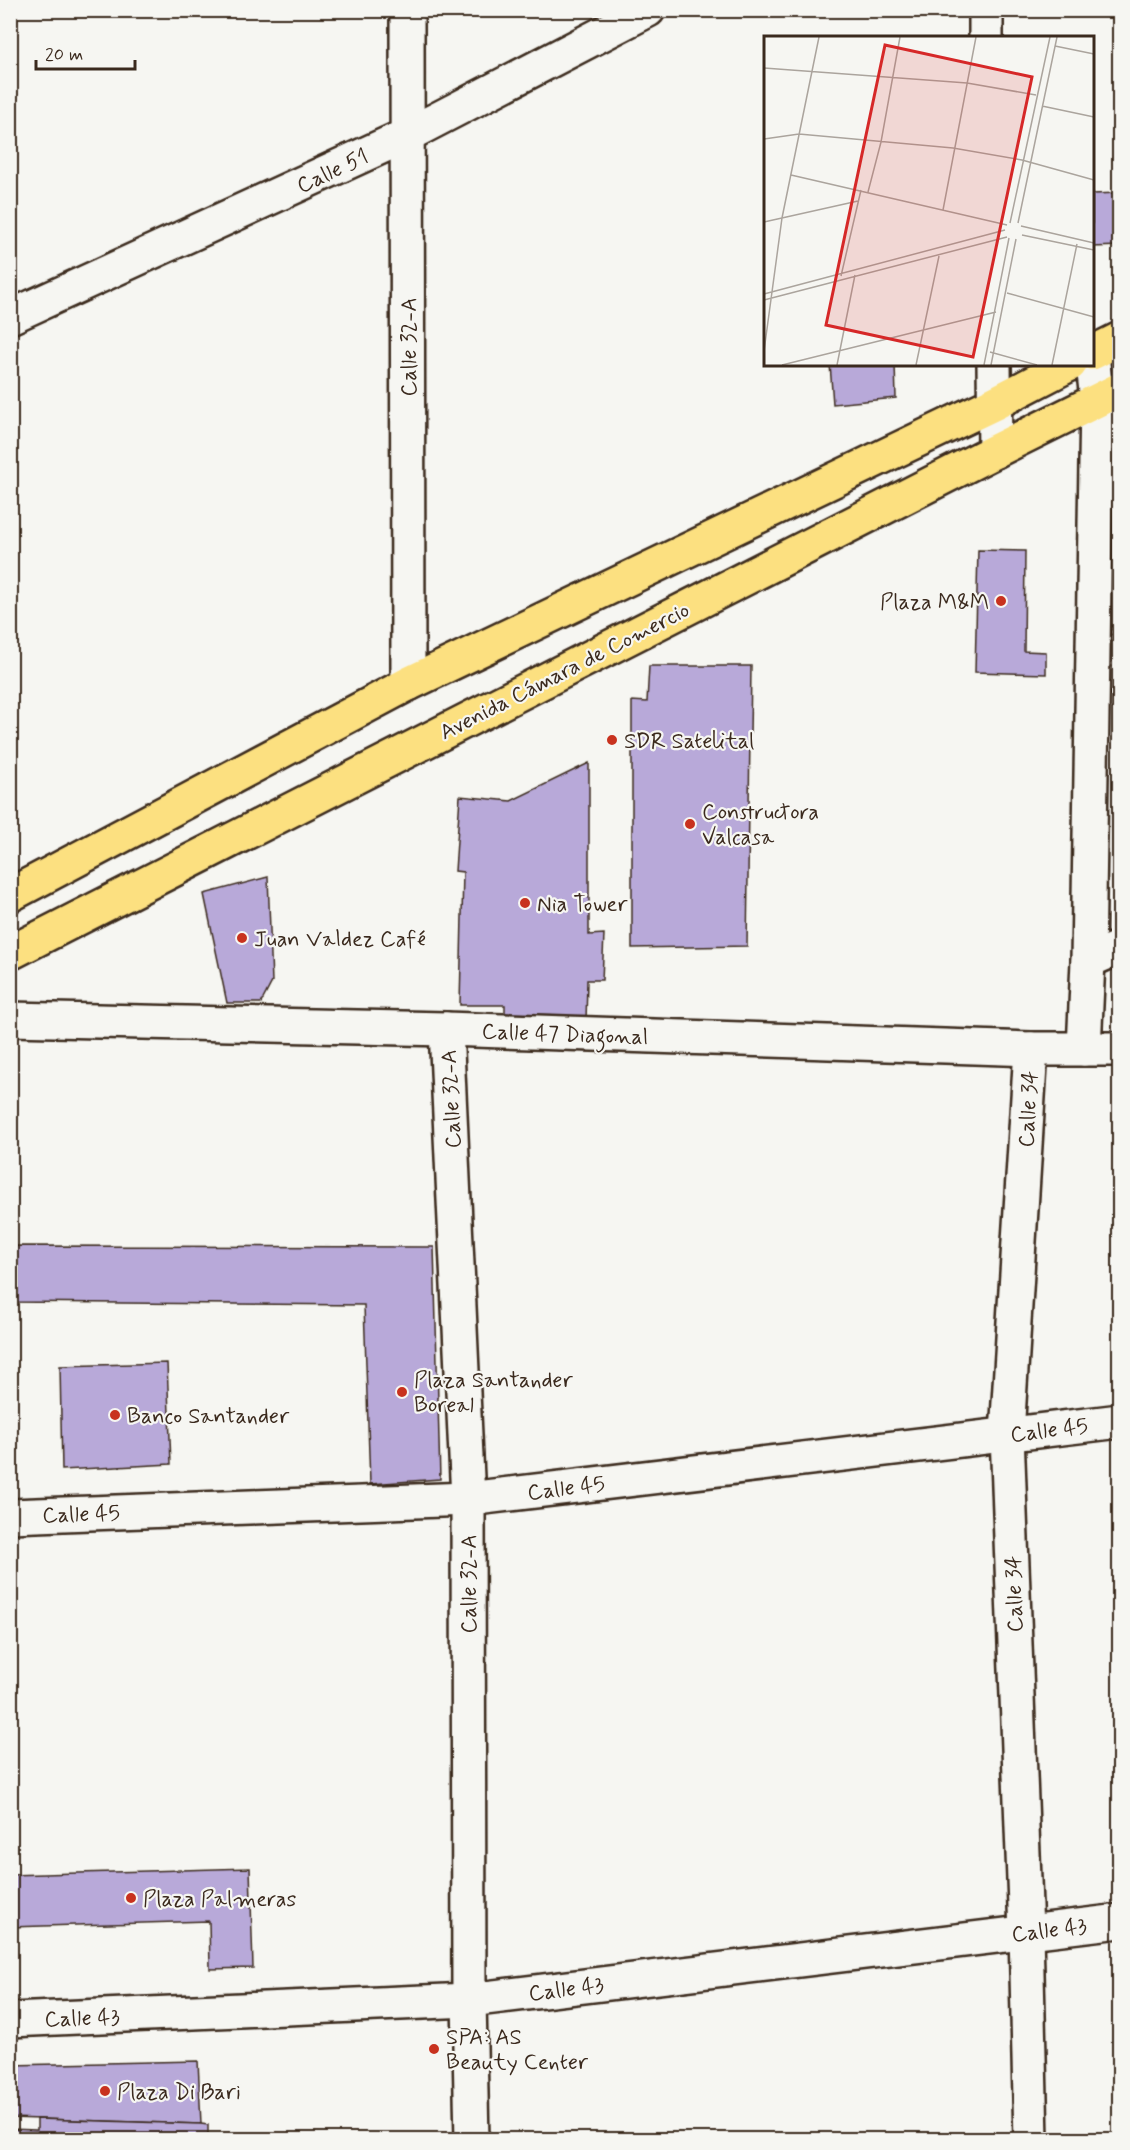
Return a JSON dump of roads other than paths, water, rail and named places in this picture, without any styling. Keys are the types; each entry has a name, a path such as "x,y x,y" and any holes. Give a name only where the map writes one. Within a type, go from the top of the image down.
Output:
{"main road":[{"path":"1094,353 1119,339"},
{"path":"10,895 408,684 994,403 1066,366"},
{"name":"Avenida Cámara de Comercio","path":"10,953 1108,395"}],"street":[{"name":"Calle 32-A","path":"407,10 408,684"},
{"name":"Calle 51","path":"10,317 408,135 648,10"},
{"path":"986,10 986,36"},
{"path":"1084,1049 1108,395 1094,359"},
{"path":"994,366 994,451"},
{"path":"1088,962 1119,947"},
{"name":"Calle 47 Diagonal","path":"10,1019 446,1029 1030,1049 1119,1049"},
{"name":"Calle 32-A","path":"446,1029 468,1499 469,2000 472,2139"},
{"name":"Calle 34","path":"1030,1049 1007,1434 1026,1932 1031,2139"},
{"name":"Calle 45","path":"10,1516 468,1499 1119,1421"},
{"name":"Calle 43","path":"10,2020 469,2000 1119,1921"}],"place":[{"name":"Plaza M&M","path":"1001,601"},
{"name":"SDR Satelital","path":"612,740"},
{"name":"Constructora Valcasa","path":"690,824"},
{"name":"Nia Tower","path":"525,903"},
{"name":"Juan Valdez Café","path":"242,938"},
{"name":"Plaza Santander Boreal","path":"402,1392"},
{"name":"Banco Santander","path":"115,1415"},
{"name":"Plaza Palmeras","path":"131,1898"},
{"name":"SPA: AS Beauty Center","path":"434,2049"},
{"name":"Plaza Di Bari","path":"105,2091"}]}
